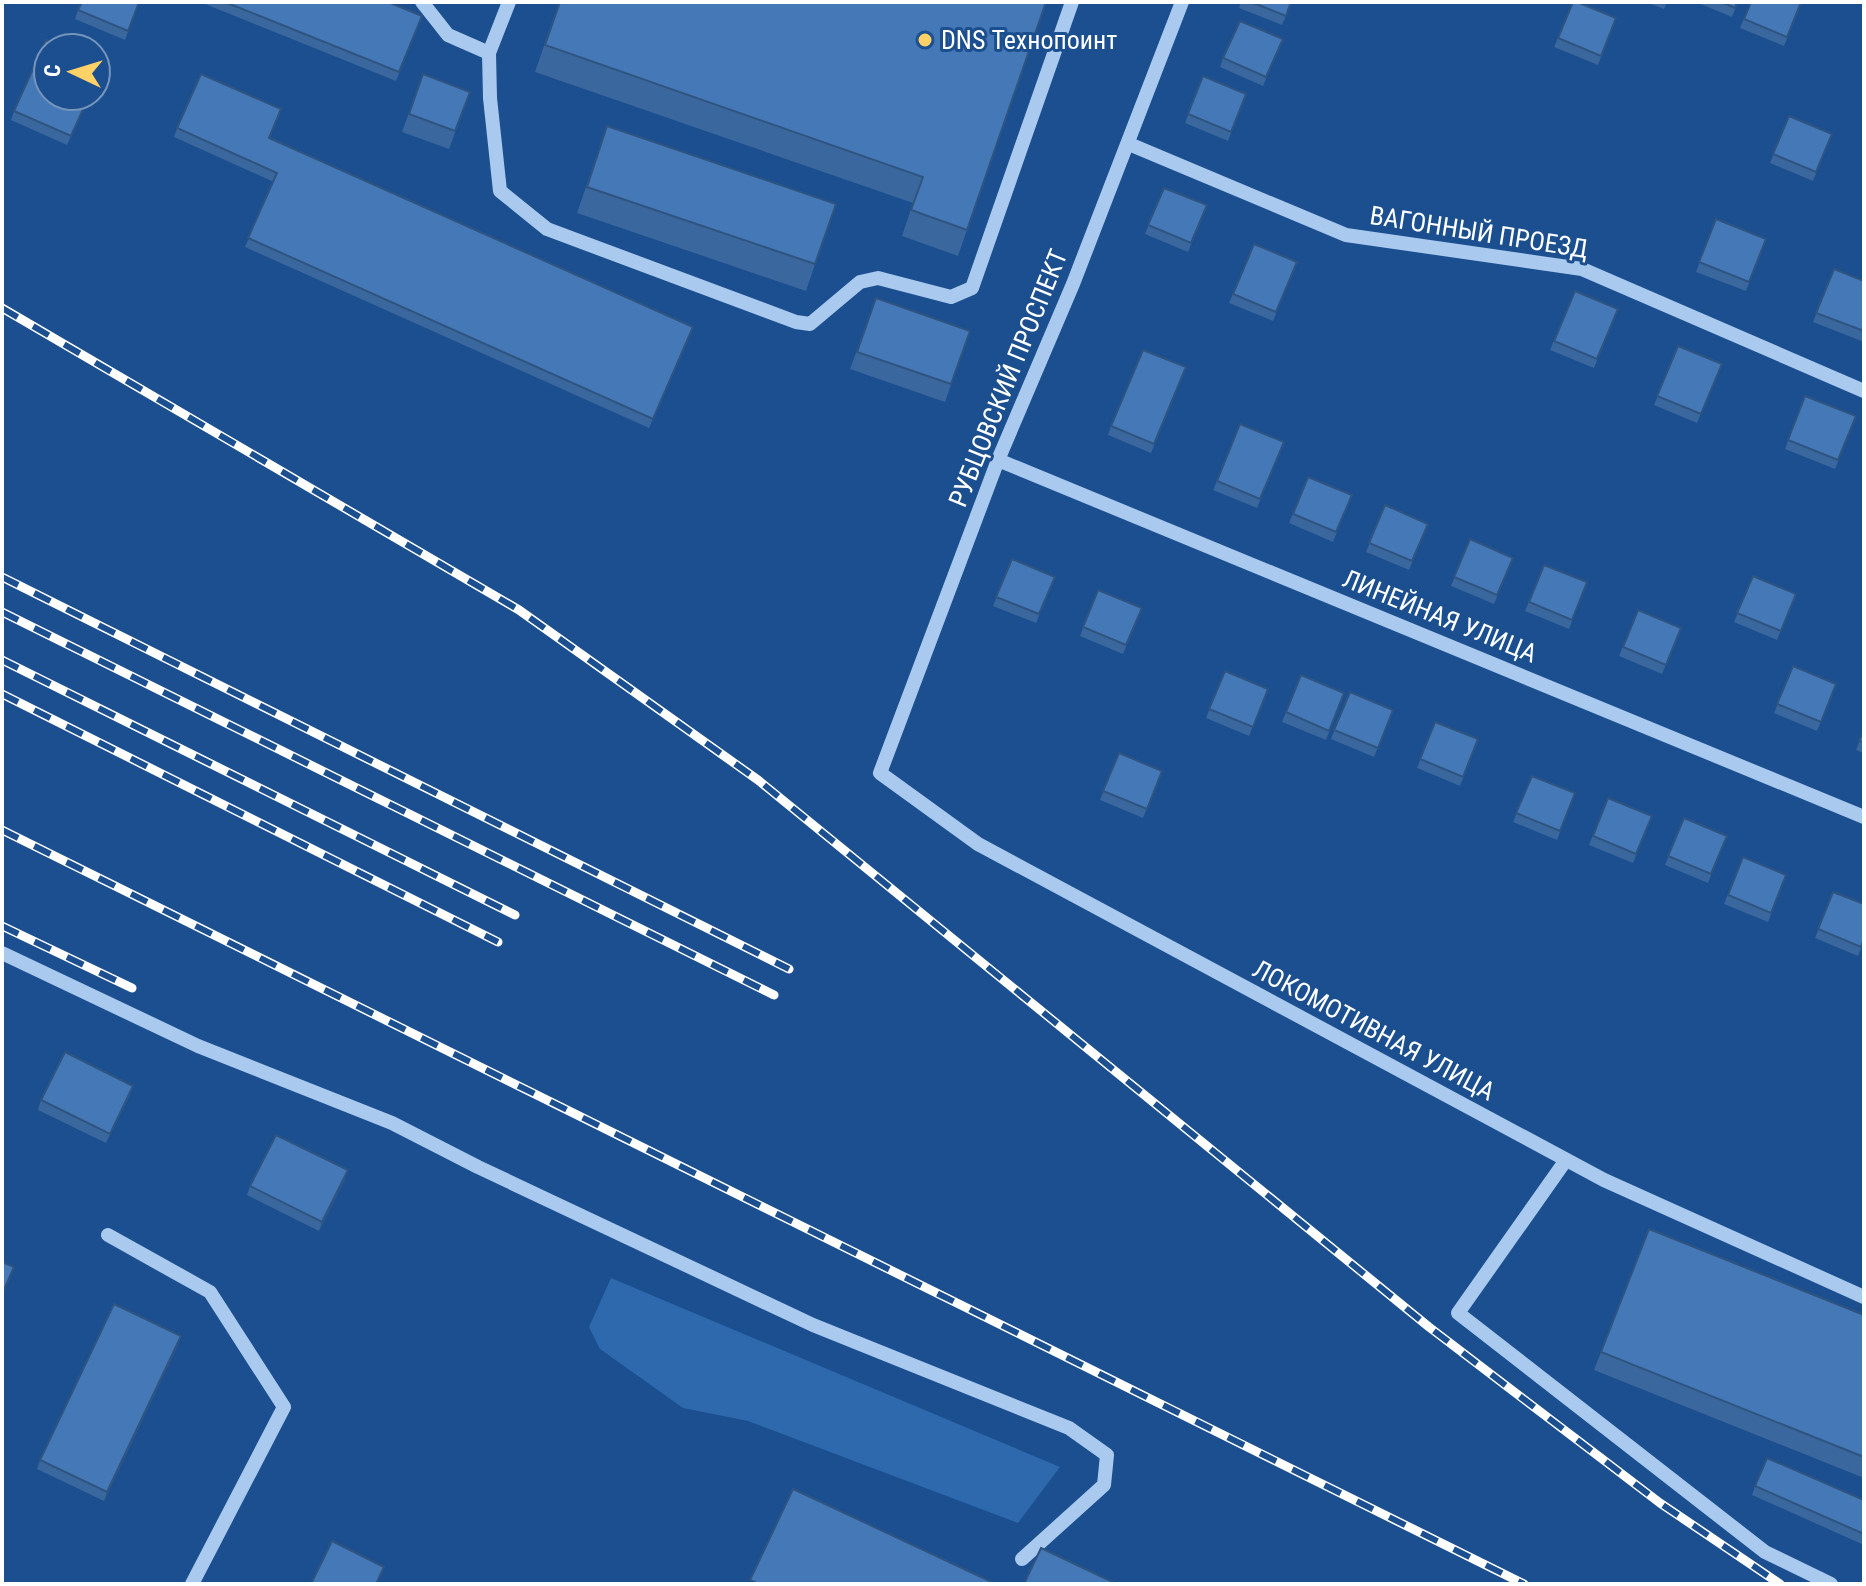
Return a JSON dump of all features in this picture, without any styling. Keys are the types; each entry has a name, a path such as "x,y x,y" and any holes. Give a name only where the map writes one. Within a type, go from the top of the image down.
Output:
{"street":[{"path":"422,2 448,35 489,53"},
{"path":"509,2 489,53 490,98 500,191 547,229 796,322 810,324 860,282 878,278 951,297 972,288 1072,2"},
{"name":"РУБЦОВСКИЙ ПРОСПЕКТ","path":"880,773 998,460 1129,144 1182,2"},
{"name":"ВАГОННЫЙ ПРОЕЗД","path":"1129,144 1346,235 1582,269 1864,391"},
{"name":"ЛИНЕЙНАЯ УЛИЦА","path":"998,460 1864,817"},
{"name":"ЛОКОМОТИВНАЯ УЛИЦА","path":"880,773 978,844 1566,1160 1864,1297"},
{"path":"2,953 198,1046 392,1123 478,1167 813,1325 1069,1428 1107,1455 1104,1485 1022,1559"},
{"path":"1566,1160 1458,1313 1765,1552 1831,1584"},
{"path":"108,1235 210,1292 284,1407 192,1584"}],"shaded area":[{"path":"611,1278 1060,1467 1018,1523 748,1421 683,1408 600,1349 589,1327"}],"building":[{"path":"82,2 139,2 128,31 78,10"},
{"path":"225,2 388,2 422,16 399,72"},
{"path":"560,2 1046,2 967,230 911,210 923,177 545,45"},
{"path":"1251,2 1291,2 1286,16"},
{"path":"1573,2 1616,18 1601,56 1558,38"},
{"path":"1722,2 1737,2 1735,8"},
{"path":"1751,2 1801,2 1787,37 1744,19"},
{"path":"1240,21 1283,39 1266,77 1223,58"},
{"path":"32,71 32,112 82,112 71,136 14,111"},
{"path":"201,74 281,109 269,138 693,327 653,419 248,238 277,173 177,128"},
{"path":"423,74 470,92 455,131 409,114"},
{"path":"1203,76 1246,94 1231,132 1188,114"},
{"path":"1789,116 1832,134 1816,172 1773,154"},
{"path":"607,126 836,204 815,264 587,187"},
{"path":"1164,188 1207,205 1191,243 1148,225"},
{"path":"1716,219 1766,239 1749,282 1699,262"},
{"path":"1254,244 1297,262 1276,312 1233,294"},
{"path":"1834,269 1864,281 1864,331 1816,313"},
{"path":"1575,291 1618,309 1597,359 1554,341"},
{"path":"876,298 970,331 951,384 857,352"},
{"path":"1678,346 1722,364 1701,414 1657,396"},
{"path":"1143,350 1186,367 1154,444 1111,426"},
{"path":"1805,396 1856,416 1838,460 1788,440"},
{"path":"1240,424 1284,442 1260,499 1217,481"},
{"path":"1308,477 1352,495 1336,532 1293,514"},
{"path":"1385,505 1428,524 1412,561 1369,543"},
{"path":"1470,539 1513,558 1497,595 1454,577"},
{"path":"1012,559 1055,577 1039,614 996,597"},
{"path":"1544,565 1587,582 1572,620 1529,602"},
{"path":"1753,576 1796,594 1781,631 1737,613"},
{"path":"1098,590 1142,608 1126,645 1083,627"},
{"path":"1638,610 1681,628 1666,665 1623,647"},
{"path":"1793,666 1836,684 1821,722 1777,704"},
{"path":"1225,671 1268,689 1253,727 1209,709"},
{"path":"1301,675 1344,693 1329,731 1286,712"},
{"path":"1350,692 1393,710 1378,748 1334,730"},
{"path":"1435,722 1478,739 1463,777 1420,759"},
{"path":"1119,753 1162,771 1147,809 1103,791"},
{"path":"1532,776 1575,793 1560,831 1516,813"},
{"path":"1608,798 1652,816 1636,854 1593,836"},
{"path":"1684,818 1727,836 1711,874 1668,856"},
{"path":"1743,857 1786,875 1771,913 1728,895"},
{"path":"1833,892 1864,904 1864,940 1861,947 1818,929"},
{"path":"65,1052 133,1086 110,1134 41,1100"},
{"path":"276,1135 348,1170 322,1222 250,1186"},
{"path":"1649,1229 1864,1315 1864,1457 1601,1352"},
{"path":"2,1262 14,1267 2,1294"},
{"path":"114,1304 181,1336 107,1492 40,1460"},
{"path":"1767,1458 1864,1500 1864,1534 1755,1486"},
{"path":"793,1489 996,1584 759,1584 750,1580"},
{"path":"332,1541 384,1567 376,1584 311,1584"},
{"path":"1041,1548 1117,1584 1024,1584"}],"railway":[{"path":"2,308 519,610 758,780 1429,1327 1660,1503 1780,1584"},
{"path":"2,577 789,969"},
{"path":"2,612 774,995"},
{"path":"2,660 515,915"},
{"path":"2,694 498,942"},
{"path":"2,830 1524,1584"},
{"path":"2,926 132,988"}],"place":[{"name":"DNS Технопоинт","path":"925,40"}]}
